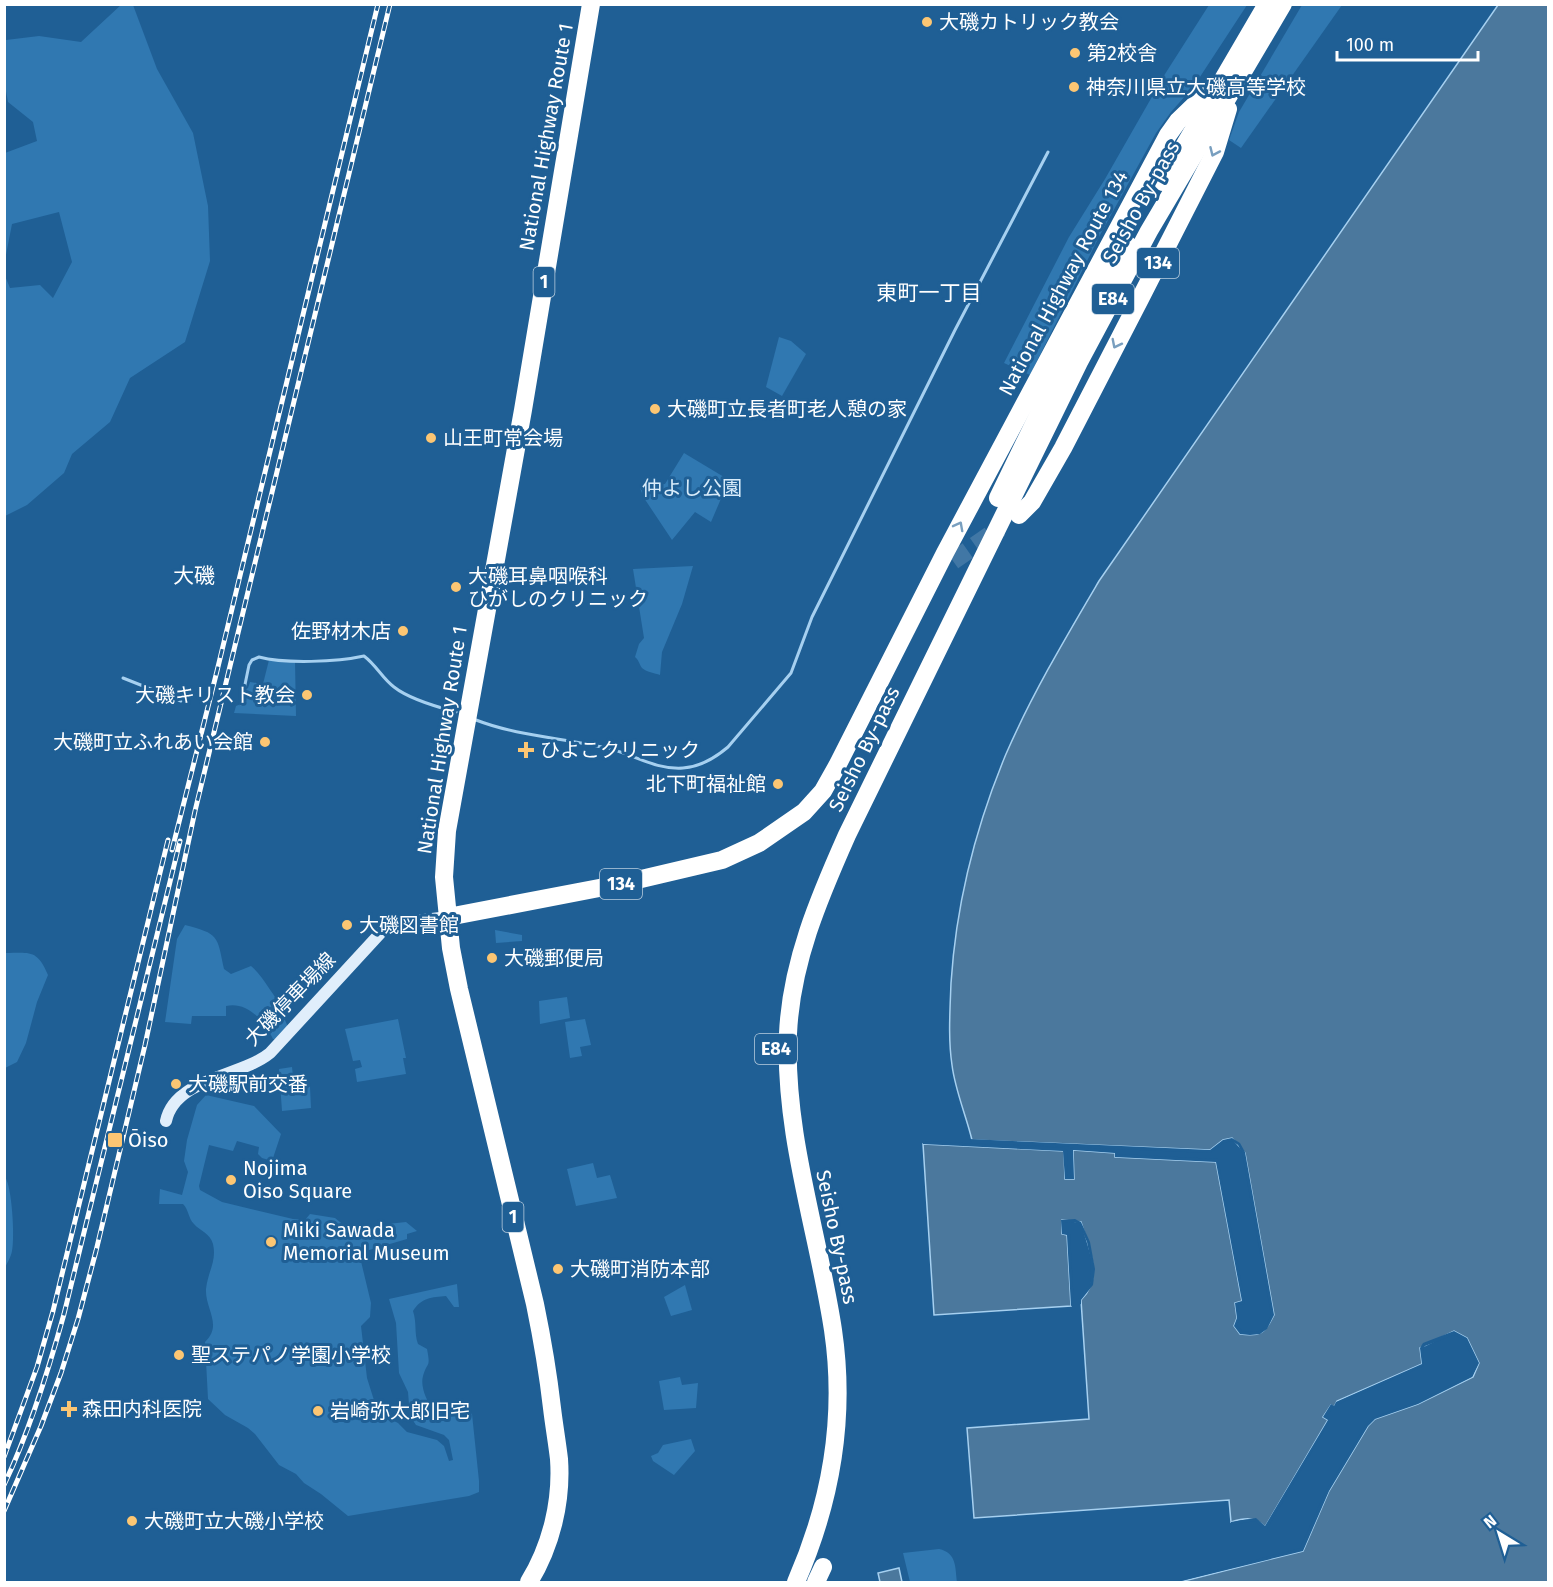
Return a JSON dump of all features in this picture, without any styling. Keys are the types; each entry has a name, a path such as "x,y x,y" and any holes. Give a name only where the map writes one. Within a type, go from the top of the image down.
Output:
{"highway":[{"name":"National Highway Route 1","path":"529,1582 546,1548 555,1520 559,1500 559,1459 545,1354 537,1314 459,989 451,948 444,876 447,831 523,410 591,4"},
{"name":"National Highway Route 134","path":"447,917 620,884 722,860 759,843 787,825 823,791 1035,382 1168,135 1185,114 1202,100 1266,4"},
{"name":"Seisho By-pass","path":"796,1582 815,1535 828,1487 837,1423 838,1392 829,1307 802,1180 792,1118 788,1053 789,1022 794,989 809,927 847,835 1046,399 1110,277 1266,4"},
{"name":"Seisho By-pass","path":"782,1582 804,1531 816,1486 824,1441 825,1393 818,1311 785,1155 779,1111 777,1032 782,987 795,933 811,886 955,600 1079,362 1149,231 1283,4"},
{"name":"134","path":"1019,515 1032,502 1215,152 1230,104 1283,4"},
{"name":"National Highway Route 134","path":"923,597 953,561"}],"main road":[{"name":"大磯停車場線","path":"166,1121 171,1106 186,1093 258,1062 270,1053 376,935 386,927 447,917"}],"green space":[{"path":"122,4 133,5 157,69 193,133 208,206 210,261 185,342 130,378 110,422 72,454 64,473 27,505 5,516 5,276 10,288 40,285 53,298 72,262 59,212 12,224 5,260 5,153 37,141 33,122 8,102 5,86 6,40 39,36 81,42"},
{"path":"1209,5 1247,5 1194,86 1156,133 1100,235 1030,375 1004,363 1069,237 1165,74"},
{"path":"1302,5 1342,5 1241,148 1229,140 1239,112"},
{"path":"779,337 791,341 806,354 782,396 766,387"},
{"name":"仲よし公園","path":"684,453 729,480 711,522 695,512 672,540 644,498 640,488 642,485 665,484"},
{"path":"693,566 682,604 662,652 660,675 646,670 635,657 639,644 644,638 633,569"},
{"path":"269,660 295,661 296,716 234,713 236,706 241,704 243,691 248,688 250,682 263,684"},
{"path":"185,925 204,931 215,938 224,969 231,974 251,966 260,975 284,1009 281,1011 288,1027 277,1039 273,1039 260,1019 248,1009 234,1005 226,1006 226,1016 192,1016 191,1024 165,1022 177,939"},
{"path":"495,930 522,935 522,941 496,943"},
{"path":"5,953 32,954 40,961 48,975 37,1002 26,1043 17,1062 5,1068"},
{"path":"567,997 570,1018 540,1024 539,1001"},
{"path":"398,1019 406,1058 403,1058 406,1074 357,1082 355,1069 362,1067 360,1060 353,1061 345,1029"},
{"path":"585,1019 591,1045 580,1047 582,1056 570,1058 565,1022"},
{"path":"292,1067 294,1086 308,1085 310,1087 311,1108 282,1111 279,1069"},
{"path":"206,1095 254,1106 281,1134 272,1161 258,1154 259,1147 237,1141 233,1151 209,1145 200,1190 222,1202 293,1219 305,1220 310,1214 335,1218 346,1227 406,1222 417,1231 407,1234 407,1239 359,1253 371,1303 370,1317 361,1326 367,1378 378,1413 398,1423 407,1432 437,1440 444,1446 449,1461 453,1460 449,1440 444,1435 416,1425 410,1416 408,1392 399,1373 396,1323 389,1299 457,1284 459,1307 454,1307 446,1296 441,1296 423,1301 413,1311 418,1344 427,1349 429,1362 422,1385 432,1409 441,1413 464,1409 472,1414 479,1492 469,1496 348,1516 304,1483 296,1474 279,1465 255,1434 225,1415 208,1399 205,1342 213,1329 213,1323 206,1289 213,1261 212,1240 192,1222 183,1204 159,1204 160,1189 182,1195 188,1172 184,1161 187,1140 197,1105"},
{"path":"593,1163 597,1178 610,1175 617,1198 576,1206 567,1169"},
{"path":"5,1177 11,1201 13,1244 5,1268"},
{"path":"685,1285 692,1310 671,1316 664,1297"},
{"path":"680,1377 682,1385 698,1383 696,1408 664,1410 659,1381"},
{"path":"691,1439 695,1451 674,1475 653,1461 651,1456 658,1453 663,1445"},
{"path":"939,1549 952,1557 957,1582 910,1582 903,1553"}],"shaded area":[{"path":"1498,5 1548,5 1548,1582 1180,1582 1303,1551 1329,1491 1368,1426 1375,1419 1418,1404 1473,1377 1479,1363 1467,1338 1454,1331 1420,1348 1422,1364 1337,1401 1334,1407 1331,1405 1323,1417 1328,1420 1265,1527 1249,1519 1231,1522 1229,1500 974,1518 967,1428 1089,1419 1081,1300 1092,1282 1093,1263 1081,1222 1062,1220 1062,1234 1067,1235 1071,1306 934,1315 923,1144 1064,1151 1065,1179 1074,1179 1073,1150 1115,1153 1115,1157 1216,1162 1242,1301 1235,1303 1237,1318 1234,1326 1240,1334 1258,1334 1265,1330 1274,1315 1245,1153 1232,1138 1223,1140 1210,1150 972,1140 956,1084 950,1045 951,983 957,924 969,866 985,809 1006,754 1038,688 1099,581"},
{"path":"899,1568 902,1582 880,1582 878,1573"}],"pier":[{"path":"1232,1138 1240,1143 1245,1152 1274,1315 1267,1329 1260,1334 1250,1335 1240,1334 1234,1326 1237,1318 1235,1303 1242,1301 1216,1162 1115,1157 1115,1153 1073,1150 1074,1179 1065,1179 1063,1151 923,1144 923,1141 1064,1148 1067,1150 1068,1176 1071,1176 1070,1150 1072,1147 972,1143 969,1139 1210,1150 1223,1140","holes":["1232,1141 1238,1145 1242,1153 1271,1315 1265,1327 1259,1331 1250,1332 1242,1331 1237,1325 1240,1318 1238,1305 1244,1304 1245,1301 1218,1159 1118,1154 1116,1150 1080,1148 1210,1153 1224,1143"]},
{"path":"1075,1219 1081,1222 1090,1242 1095,1269 1093,1285 1078,1305 1078,1299 1090,1284 1091,1262 1087,1242 1079,1224 1065,1223 1065,1231 1070,1234 1074,1305 1071,1306 1067,1235 1062,1234 1061,1220"},
{"path":"1454,1331 1467,1338 1479,1363 1472,1377 1418,1404 1375,1419 1368,1426 1329,1491 1303,1551 1177,1582 1300,1548 1326,1490 1366,1424 1374,1417 1416,1402 1470,1375 1475,1363 1464,1340 1454,1335 1425,1346 1423,1349 1424,1366 1332,1409 1327,1416 1330,1421 1267,1529 1263,1529 1255,1521 1231,1525 1231,1522 1256,1518 1265,1526 1328,1420 1323,1417 1331,1404 1334,1406 1336,1402 1422,1364 1420,1348 1423,1343"}],"waterway":[{"path":"476,720 524,733 607,748 663,767 683,768 701,764 728,747 791,673 812,617 955,330 1048,152"},
{"path":"241,704 249,665 252,660 259,657 283,661 311,661 364,656 400,691 424,702 456,712"},
{"path":"123,678 181,701"}],"tunnel":[{"path":"953,561 1000,528"}],"railway":[{"path":"172,850 378,4"},
{"path":"4,1511 61,1373 96,1251 145,1045 195,811 390,4"},
{"path":"4,1457 37,1367 53,1311 168,840"},
{"path":"4,1485 38,1401 64,1314 180,841"}],"place":[{"name":"大磯カトリック教会","path":"927,22"},
{"name":"第2校舎","path":"1075,53"},
{"name":"神奈川県立大磯高等学校","path":"1074,87"},
{"name":"大磯町立長者町老人憩の家","path":"655,409"},
{"name":"山王町常会場","path":"431,438"},
{"name":"大磯耳鼻咽喉科 ひがしのクリニック","path":"456,587"},
{"name":"佐野材木店","path":"403,631"},
{"name":"大磯キリスト教会","path":"307,695"},
{"name":"大磯町立ふれあい会館","path":"265,742"},
{"name":"ひよこクリニック","path":"526,750"},
{"name":"北下町福祉館","path":"778,784"},
{"name":"大磯図書館","path":"347,925"},
{"name":"大磯郵便局","path":"492,958"},
{"name":"大磯駅前交番","path":"176,1084"},
{"name":"Ōiso","path":"115,1140"},
{"name":"Nojima Oiso Square","path":"231,1180"},
{"name":"Miki Sawada Memorial Museum","path":"271,1242"},
{"name":"大磯町消防本部","path":"558,1269"},
{"name":"聖ステパノ学園小学校","path":"179,1355"},
{"name":"森田内科医院","path":"69,1409"},
{"name":"岩崎弥太郎旧宅","path":"318,1411"},
{"name":"大磯町立大磯小学校","path":"132,1521"}],"district":[{"name":"東町一丁目","path":"929,293"},
{"name":"大磯","path":"194,576"}]}
